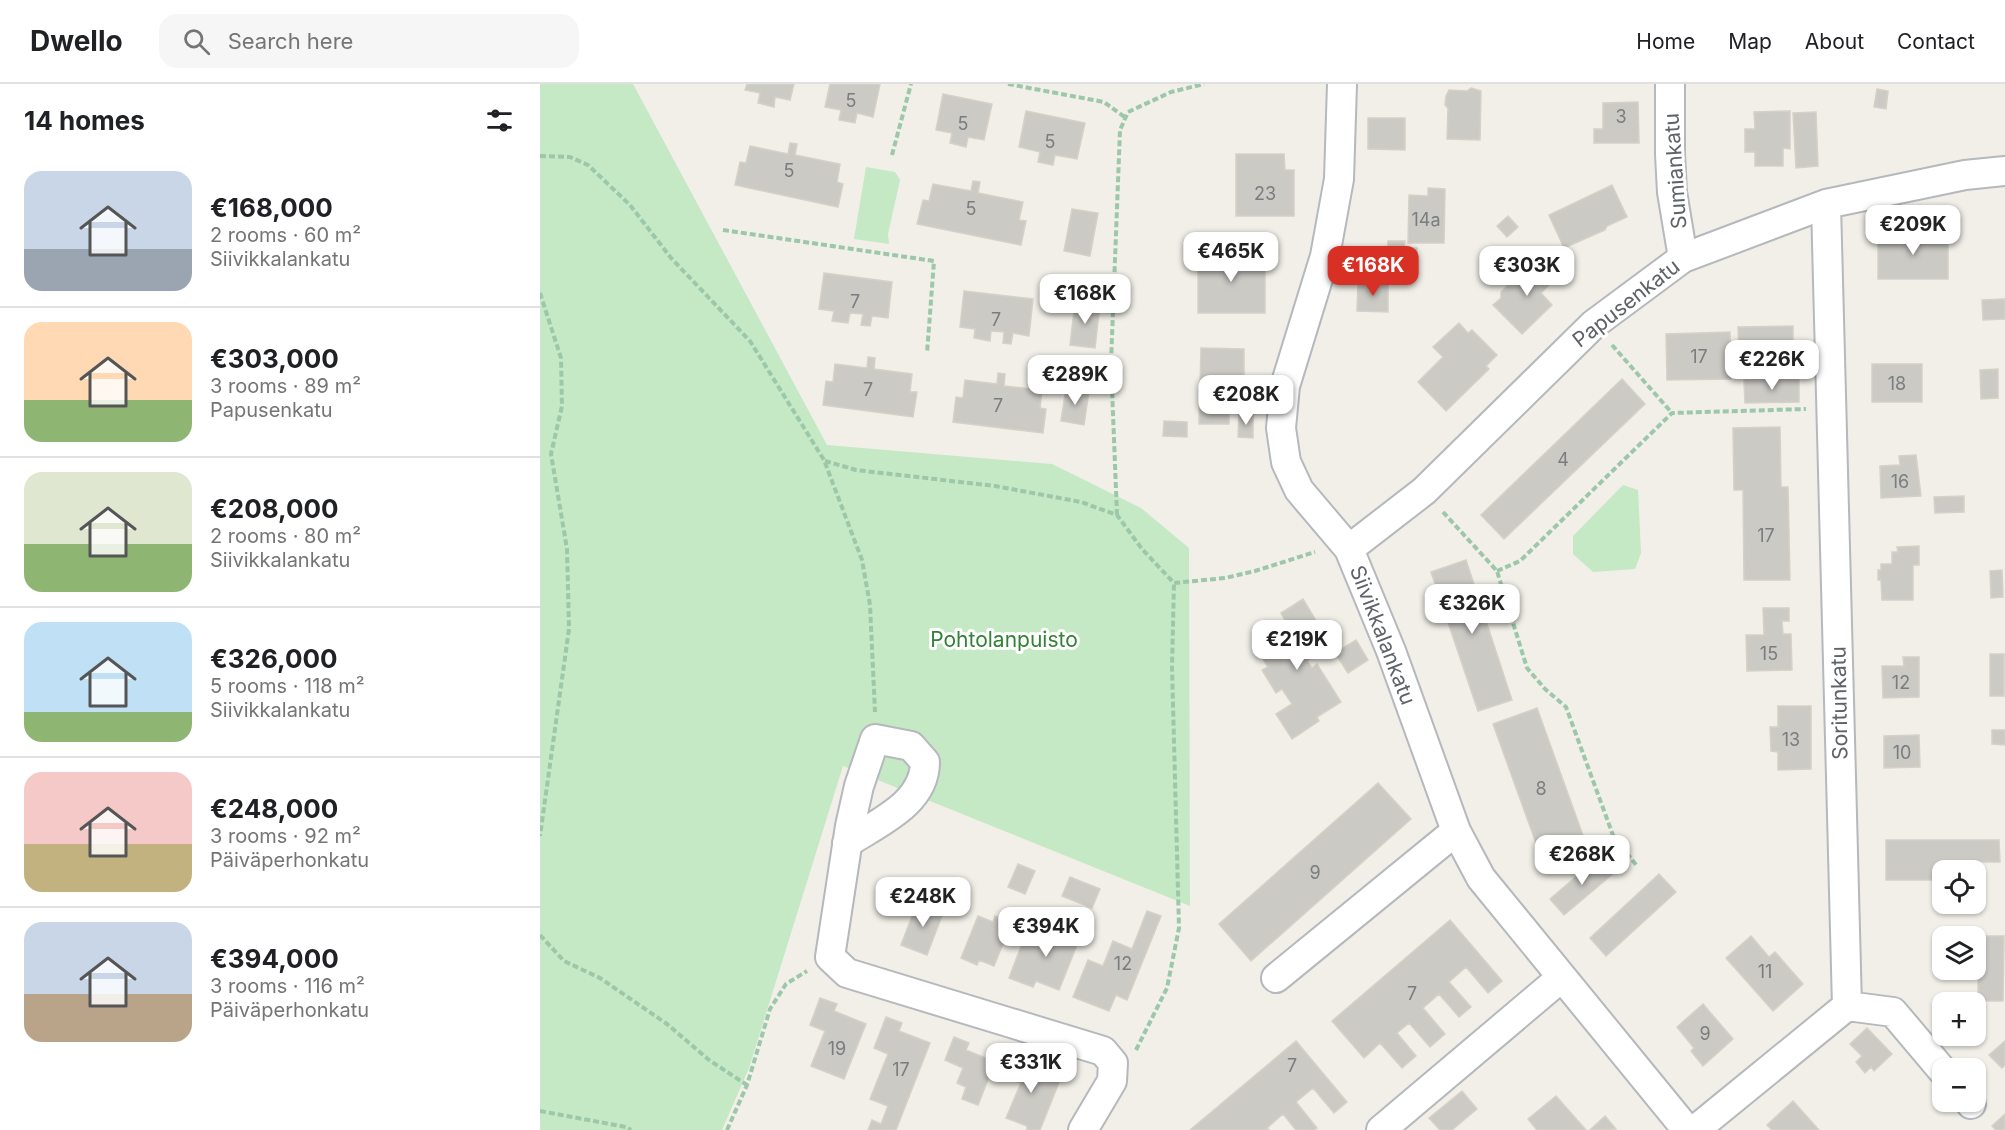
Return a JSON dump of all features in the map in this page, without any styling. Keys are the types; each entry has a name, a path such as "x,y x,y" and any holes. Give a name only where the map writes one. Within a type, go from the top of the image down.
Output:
{"street":[{"name":"Siivikkalankatu","path":"1342,84 1339,179 1325,256 1285,386 1281,428 1286,462 1299,490 1349,549 1391,651 1456,831 1481,878 1687,1130"},
{"name":"Sumiankatu","path":"1670,84 1672,192 1683,258"},
{"name":"Papusenkatu","path":"1349,549 1424,491 1594,324 1683,258 1826,204 1965,175 2005,171"},
{"name":"Soritunkatu","path":"1826,204 1847,1006"},
{"path":"847,843 905,806 925,775 925,762 911,746 875,739 859,786 847,843 830,957 848,973 1103,1051 1113,1063 1112,1080 1083,1130"},
{"path":"1276,978 1456,831"},
{"path":"1381,1130 1562,977"},
{"path":"1695,1130 1847,1006 1893,1012 1932,1058"}],"path":[{"path":"892,155 911,84"},
{"path":"1008,84 1104,102 1126,118"},
{"path":"1113,1063 1138,1049 1167,988 1179,928 1172,667 1174,583 1142,549 1118,515 1111,363 1120,130 1128,112 1171,92 1204,84"},
{"path":"540,156 570,157 588,165 630,205 671,258 750,341 824,460 862,560 870,605 875,686 875,739"},
{"path":"723,230 934,261 927,353"},
{"path":"540,292 561,358 562,406 551,454 567,549 569,629 540,836"},
{"path":"1594,324 1672,413"},
{"path":"1497,571 1520,561 1672,413 1831,408"},
{"path":"824,460 856,470 994,486 1081,502 1118,515"},
{"path":"1424,491 1497,571 1527,668 1566,707 1614,838 1638,867"},
{"path":"1174,583 1225,578 1317,552 1349,549"},
{"path":"540,935 564,961 600,978 667,1024 709,1060 747,1085"},
{"path":"726,1130 747,1085 770,1009 786,984 830,957"},
{"path":"540,1111 631,1130"}],"green space":[{"name":"Pohtolanpuisto","path":"540,84 633,84 827,445 1052,464 1141,508 1189,548 1190,906 843,766 749,1068 722,1130 540,1130"},
{"path":"866,167 895,172 900,180 888,234 889,244 854,239"},
{"path":"1623,485 1638,490 1641,553 1635,569 1593,572 1573,554 1573,536"}],"building":[{"path":"747,84 794,84 790,100 775,97 774,107 758,103 760,93 745,90"},
{"path":"830,84 880,84 873,117 857,113 855,123 839,120 841,110 825,107"},
{"path":"1471,88 1481,91 1480,140 1447,139 1446,96 1449,90 1467,91"},
{"path":"1877,89 1888,91 1886,109 1874,107"},
{"path":"943,94 992,104 984,140 968,137 966,147 950,143 952,133 936,130"},
{"path":"1638,102 1639,143 1594,143 1594,129 1603,129 1603,103"},
{"path":"1026,111 1085,123 1077,159 1055,155 1053,165 1038,162 1040,152 1019,147"},
{"path":"1790,111 1790,149 1783,148 1783,166 1755,166 1755,152 1745,152 1745,129 1755,129 1754,112"},
{"path":"1816,112 1818,166 1796,168 1793,113"},
{"path":"1368,118 1405,118 1405,150 1368,149"},
{"path":"790,143 797,144 795,155 840,164 837,182 843,184 838,207 735,185 740,162 746,163 750,146 788,154"},
{"path":"1236,154 1284,154 1285,170 1294,170 1294,216 1236,216"},
{"path":"973,181 980,182 978,193 1023,202 1019,220 1026,221 1021,245 917,224 923,200 929,201 933,184 971,191"},
{"path":"1612,185 1627,217 1607,226 1605,230 1564,248 1549,215"},
{"path":"1428,188 1445,189 1444,243 1408,243 1409,195 1428,196"},
{"path":"1072,209 1098,213 1090,256 1064,251"},
{"path":"1508,216 1518,227 1507,237 1497,226"},
{"path":"1878,232 1948,232 1948,279 1878,279"},
{"path":"1388,241 1405,241 1404,248 1417,248 1417,264 1387,264"},
{"path":"1198,252 1265,253 1265,313 1198,313"},
{"path":"1541,258 1558,276 1541,293 1552,305 1522,334 1493,305 1501,298 1501,292 1508,285 1513,286"},
{"path":"824,273 892,282 888,318 872,316 870,326 861,325 863,314 850,313 848,323 832,321 834,311 819,309"},
{"path":"1358,282 1388,283 1388,312 1357,311"},
{"path":"964,291 1033,299 1029,336 1013,333 1011,344 1003,343 1004,332 991,331 990,341 974,338 975,329 960,327"},
{"path":"2005,299 2005,319 1983,320 1982,300"},
{"path":"1075,302 1100,305 1095,348 1070,345"},
{"path":"1459,323 1468,333 1472,330 1497,355 1486,366 1489,369 1446,411 1418,382 1443,357 1433,347"},
{"path":"1793,326 1793,349 1739,351 1738,327"},
{"path":"1730,332 1731,379 1667,380 1666,334"},
{"path":"1201,348 1244,349 1244,390 1229,390 1229,424 1199,424"},
{"path":"868,357 875,358 874,369 912,374 910,392 917,392 913,417 823,405 826,381 833,382 835,364 867,368"},
{"path":"1872,364 1922,364 1922,402 1872,402"},
{"path":"1998,369 1998,398 1981,399 1980,370"},
{"path":"998,373 1005,374 1004,386 1042,390 1040,408 1046,409 1043,433 953,422 956,397 963,398 965,380 997,384"},
{"path":"1622,379 1645,404 1504,539 1481,515"},
{"path":"1799,379 1799,402 1745,403 1744,380"},
{"path":"1066,388 1089,391 1084,425 1061,421"},
{"path":"1239,414 1253,415 1253,438 1238,437"},
{"path":"1164,421 1187,422 1187,437 1163,436"},
{"path":"1780,427 1781,487 1788,487 1790,580 1744,580 1743,490 1734,490 1733,428"},
{"path":"1916,455 1921,496 1881,498 1880,466 1900,465 1899,456"},
{"path":"1964,496 1964,512 1935,513 1934,497"},
{"path":"1919,546 1919,565 1913,565 1913,600 1882,600 1881,580 1878,580 1878,570 1881,570 1881,564 1892,564 1892,552 1898,552 1897,547"},
{"path":"1466,560 1512,700 1478,711 1431,572"},
{"path":"2002,570 2003,597 1991,598 1990,571"},
{"path":"1303,599 1324,634 1302,647 1310,659 1307,661 1312,668 1317,664 1341,702 1317,717 1319,721 1292,739 1276,714 1292,704 1282,689 1276,693 1262,670 1268,667 1255,647 1288,626 1281,613"},
{"path":"1763,608 1789,608 1789,621 1782,621 1783,634 1791,634 1792,670 1747,671 1746,635 1764,635"},
{"path":"1356,640 1368,660 1348,673 1335,653"},
{"path":"1990,654 2004,654 2004,696 1990,696"},
{"path":"1903,657 1919,657 1919,697 1883,698 1882,666 1904,666"},
{"path":"1778,706 1811,706 1811,769 1778,770 1778,752 1771,751 1770,727 1778,727"},
{"path":"1537,708 1589,852 1545,868 1493,724"},
{"path":"1992,730 2005,730 2005,745 1992,744"},
{"path":"1919,735 1920,767 1884,768 1884,736"},
{"path":"1378,783 1411,819 1251,961 1219,924"},
{"path":"1886,840 1999,840 2000,862 1932,860 1932,880 1886,880"},
{"path":"1600,856 1614,873 1564,915 1550,899"},
{"path":"1018,864 1035,871 1025,894 1008,887"},
{"path":"1659,874 1676,892 1606,956 1590,938"},
{"path":"1070,877 1100,889 1092,908 1062,896"},
{"path":"917,903 932,909 934,903 945,908 927,955 901,945"},
{"path":"1147,911 1161,916 1127,1000 1116,995 1109,1011 1073,997 1088,960 1103,966 1113,941 1132,949"},
{"path":"978,916 993,922 995,916 1012,922 994,966 979,960 977,965 961,958"},
{"path":"1450,920 1502,981 1488,993 1466,967 1449,982 1471,1007 1459,1017 1439,994 1423,1008 1445,1034 1430,1047 1409,1023 1397,1033 1416,1056 1402,1068 1380,1043 1364,1058 1332,1021"},
{"path":"1048,921 1081,935 1059,990 1036,981 1033,987 1009,978 1023,941 1038,947"},
{"path":"1751,936 1769,957 1775,952 1803,984 1773,1011 1726,958"},
{"path":"1986,936 2004,936 2003,1001 1986,1001 1986,992 1978,992 1978,980 1986,980"},
{"path":"820,998 837,1004 834,1011 866,1024 844,1079 811,1066 825,1031 810,1025"},
{"path":"1703,1004 1733,1039 1703,1066 1691,1051 1694,1048 1677,1027"},
{"path":"886,1017 902,1023 899,1031 930,1043 896,1130 868,1130 872,1120 881,1124 888,1106 870,1099 888,1054 874,1048"},
{"path":"1867,1028 1892,1054 1874,1071 1871,1067 1865,1073 1856,1062 1862,1056 1850,1044"},
{"path":"954,1037 969,1043 966,1050 995,1062 978,1105 962,1099 966,1087 957,1083 963,1068 945,1060"},
{"path":"1296,1041 1347,1102 1334,1113 1313,1088 1296,1102 1317,1128 1296,1130 1283,1114 1267,1128 1269,1130 1190,1130"},
{"path":"2005,1041 2005,1065 2002,1068 1989,1055"},
{"path":"1017,1055 1038,1064 1035,1070 1060,1080 1040,1130 1027,1130 1027,1126 1006,1118 1021,1083 1008,1078"},
{"path":"1462,1091 1477,1109 1452,1130 1440,1130 1429,1118"},
{"path":"1556,1096 1586,1130 1537,1130 1528,1119"},
{"path":"1793,1101 1819,1130 1772,1130 1767,1125"},
{"path":"2005,1114 2005,1130 1996,1130 1992,1126"},
{"path":"1605,1116 1616,1129 1590,1130"}]}
